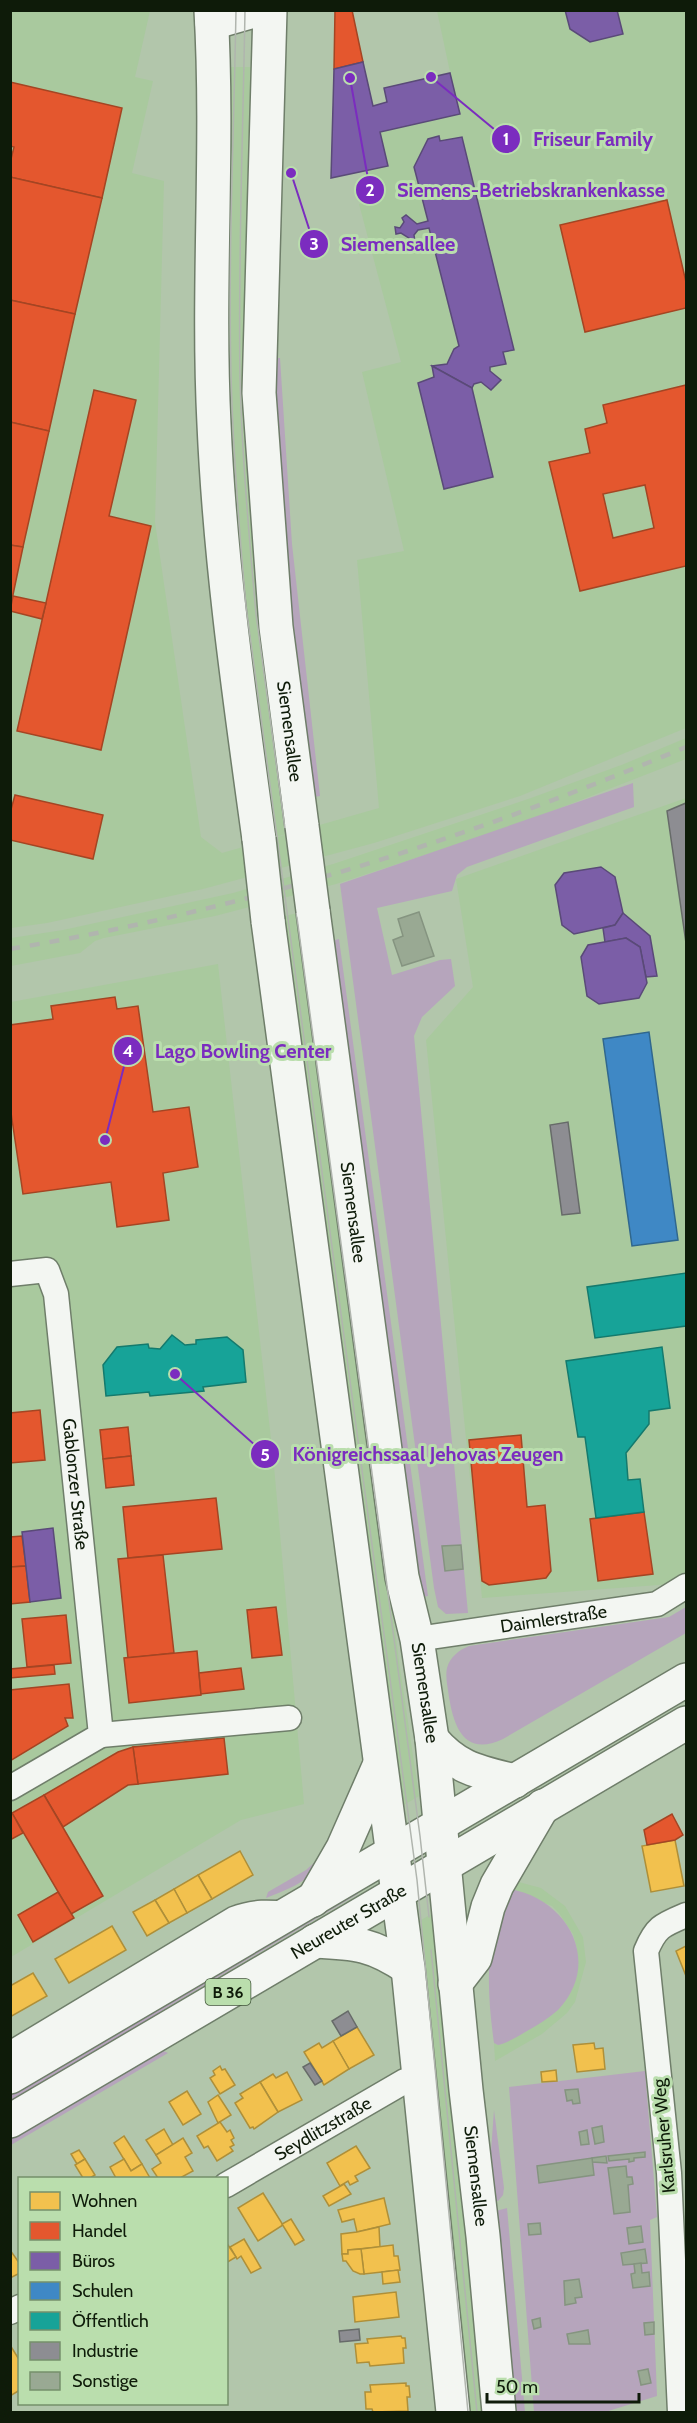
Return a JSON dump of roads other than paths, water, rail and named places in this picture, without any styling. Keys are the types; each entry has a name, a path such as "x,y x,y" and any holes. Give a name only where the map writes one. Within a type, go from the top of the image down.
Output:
{"main road":[{"path":"257,10 211,17 215,100 214,422 221,534 268,921 408,1968 453,2412"},
{"name":"Siemensallee","path":"270,10 259,393 276,627 402,1577 417,1639 432,1739 499,2412"},
{"name":"Neureuter Straße","path":"10,2077 687,1680"},
{"name":"Neureuter Straße","path":"10,2121 687,1723"},
{"path":"432,1739 451,1760 465,1768 515,1781"},
{"path":"302,1907 344,1848 380,1764"},
{"path":"455,1984 475,1958 492,1896 523,1837 543,1806"},
{"path":"315,1941 362,1944 408,1968"}],"street":[{"name":"Gablonzer Straße","path":"10,1274 47,1270 56,1294 101,1735"},
{"name":"Daimlerstraße","path":"417,1639 657,1605 687,1586"},
{"path":"10,1788 101,1735 289,1718"},
{"name":"Neureuter Straße","path":"10,2054 234,1919 264,1911 302,1907"},
{"name":"Karlsruher Weg","path":"681,2412 678,2172 646,1951 653,1933 669,1922 687,1915"},
{"name":"Seydlitzstraße","path":"228,2184 405,2081 420,2077"}],"tram line":[{"path":"236,10 230,329 233,432 246,606 417,1880 468,2412"},
{"path":"245,10 240,240 240,378 244,467 256,614 377,1510 429,1917"},
{"path":"431,1950 477,2412"}],"railway":[{"path":"10,949 184,914 354,868 521,812 686,747"}],"place":[{"name":"Friseur Family","path":"431,77"},
{"name":"Siemens-Betriebskrankenkasse","path":"350,78"},
{"name":"Siemensallee","path":"291,173"},
{"name":"Lago Bowling Center","path":"105,1140"},
{"name":"Königreichssaal Jehovas Zeugen","path":"175,1374"}]}
